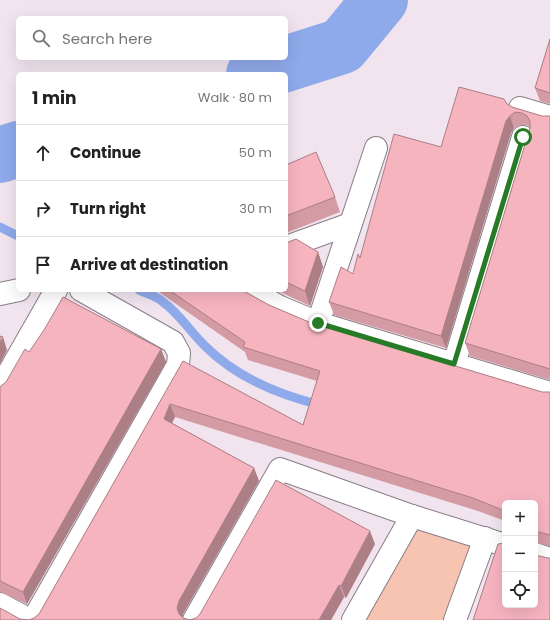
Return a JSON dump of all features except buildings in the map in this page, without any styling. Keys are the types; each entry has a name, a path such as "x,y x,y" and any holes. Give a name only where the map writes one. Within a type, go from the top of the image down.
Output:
{"street":[{"path":"520,108 550,118"},
{"path":"454,364 523,137"},
{"path":"318,323 376,148"},
{"path":"288,246 350,224"},
{"path":"0,294 16,291"},
{"path":"0,388 55,292"},
{"path":"0,604 31,620 178,366 178,353 173,342 84,292"},
{"path":"254,292 280,307 318,323 550,393"},
{"path":"194,620 280,469 412,516 495,541 455,620"},
{"path":"353,620 412,516"},
{"path":"538,555 550,558"}],"shaded area":[{"path":"412,516 485,538 455,620 353,620"}],"waterway":[{"path":"260,72 342,46 380,0"},
{"path":"0,155 16,150"},
{"path":"0,227 16,235"},
{"path":"144,292 158,298 169,307 205,346 217,357 244,376 274,390 321,405"}],"route":[{"path":"318,323 454,364 523,137"}]}
